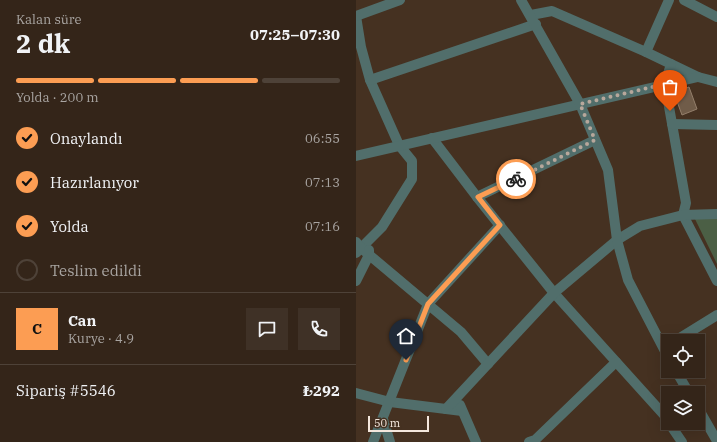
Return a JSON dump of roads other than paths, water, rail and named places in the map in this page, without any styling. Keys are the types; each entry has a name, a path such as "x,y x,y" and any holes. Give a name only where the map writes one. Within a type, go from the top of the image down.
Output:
{"street":[{"path":"400,0 356,16 361,47 370,80 399,145 412,161 412,179 382,227 360,246 461,332 488,364"},
{"path":"522,0 580,104 608,170 617,240 628,280 661,341"},
{"path":"646,52 669,0"},
{"path":"684,0 717,17"},
{"path":"531,15 552,11 646,52 698,77 717,82"},
{"path":"370,80 536,24"},
{"path":"671,64 665,84 686,203 683,215 717,281"},
{"path":"356,156 698,77"},
{"path":"672,124 717,125"},
{"path":"432,138 554,293 661,411"},
{"path":"478,197 595,140"},
{"path":"446,409 554,293 617,240 640,226 683,215 717,214"},
{"path":"373,442 428,304 500,225"},
{"path":"356,281 369,255"},
{"path":"686,334 717,315"},
{"path":"529,442 535,440 616,362"},
{"path":"356,393 390,402 462,411"},
{"path":"457,396 476,442"},
{"path":"383,419 390,442"},
{"path":"705,420 717,441"},
{"path":"674,430 682,442"}]}
